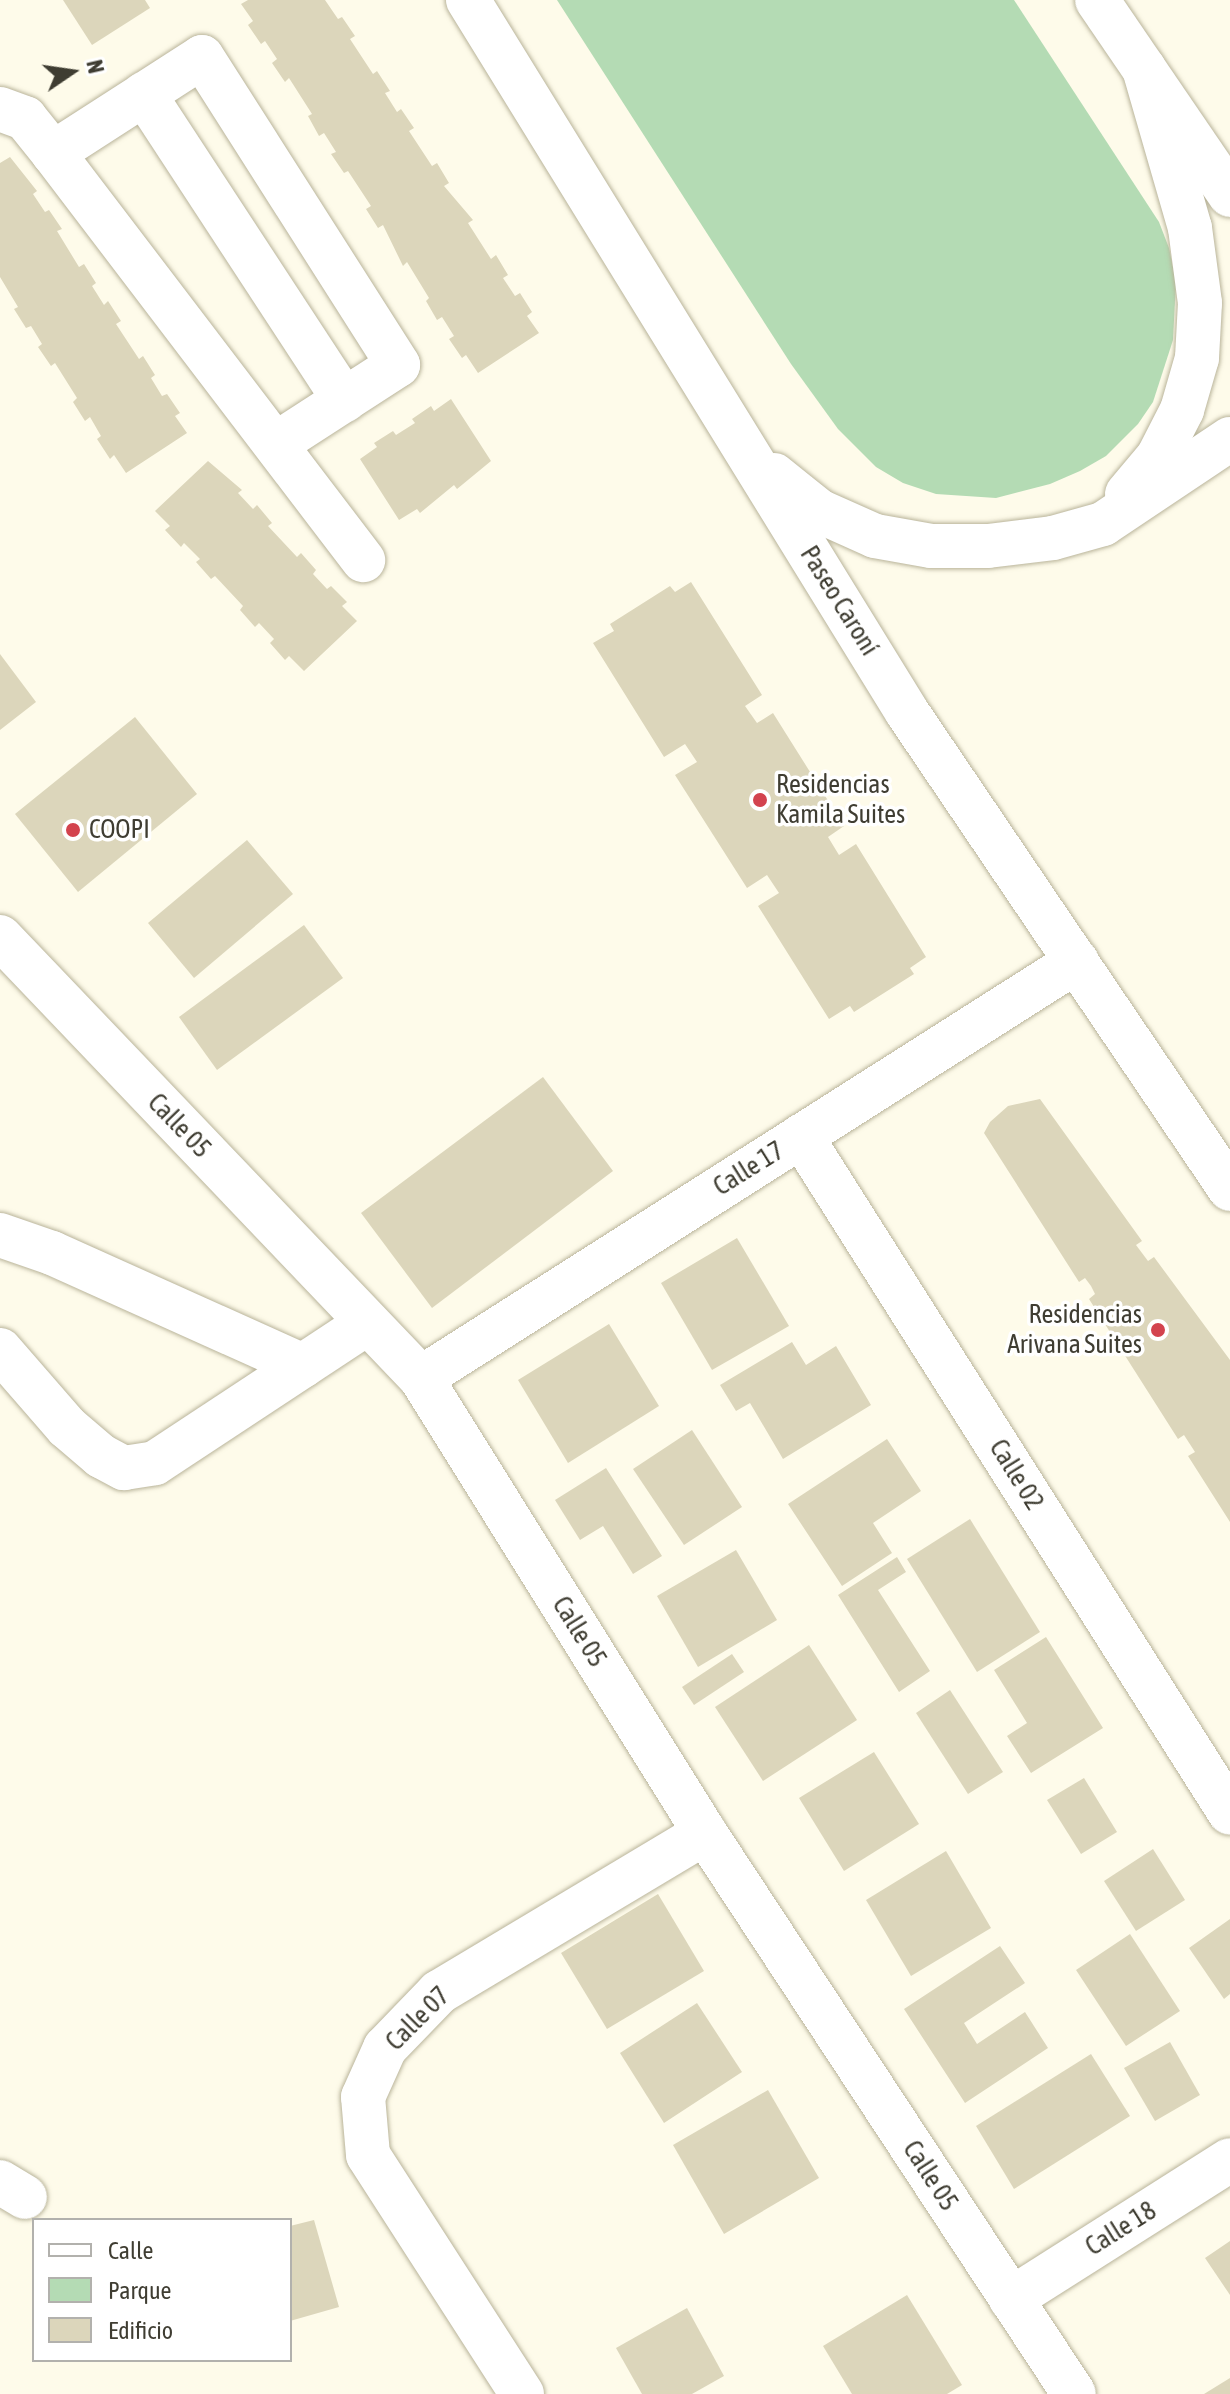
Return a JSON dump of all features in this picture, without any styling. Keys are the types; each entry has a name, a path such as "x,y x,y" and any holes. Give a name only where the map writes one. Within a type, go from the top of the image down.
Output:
{"street":[{"name":"Paseo Caroní","path":"468,0 907,712 1230,1189"},
{"path":"1097,0 1230,195"},
{"path":"53,153 202,57 398,365 276,444"},
{"path":"1103,524 1158,457 1182,410 1197,358 1200,303 1190,228 1144,69"},
{"path":"144,94 344,400"},
{"path":"0,109 25,118 363,560"},
{"path":"750,456 819,511 875,536 931,546 988,546 1053,538 1103,524 1230,439"},
{"name":"Calle 05","path":"0,937 421,1378 705,1833 1074,2394"},
{"name":"Calle 17","path":"421,1378 1077,961"},
{"name":"Calle 02","path":"801,1136 1230,1813"},
{"path":"0,1235 52,1253 303,1366"},
{"path":"0,1350 67,1427 101,1456 124,1468 155,1463 367,1323"},
{"name":"Calle 07","path":"522,2394 368,2155 363,2097 385,2048 439,1992 705,1833"},
{"name":"Calle 18","path":"1011,2299 1230,2160"}],"green space":[{"path":"557,0 1014,0 1159,222 1169,248 1176,282 1173,340 1153,402 1138,424 1106,456 1080,471 1050,484 996,498 936,494 903,483 876,467 838,429 791,364"}],"building":[{"path":"63,0 145,0 150,8 92,45"},
{"path":"248,0 325,0 338,19 342,17 355,36 350,39 373,74 377,71 390,91 385,93 397,112 401,109 414,128 409,131 432,166 437,163 449,183 444,186 473,220 468,223 491,259 496,255 508,275 503,278 515,296 520,293 532,312 527,316 539,333 478,373 466,355 462,358 449,339 454,336 442,317 437,320 426,301 429,298 407,262 403,266 383,225 378,228 366,209 371,206 348,171 344,173 331,154 336,152 324,133 319,136 308,116 312,114 289,78 285,82 272,63 277,59 265,41 261,44 248,25 253,21 241,4"},
{"path":"10,157 37,191 33,194 45,212 49,210 62,229 57,231 79,267 84,264 96,283 92,286 104,305 108,301 121,321 116,324 139,359 143,356 155,375 151,378 162,396 167,394 180,413 175,416 187,433 126,473 114,455 110,459 97,439 101,436 90,417 85,421 73,402 77,398 55,363 51,366 38,347 42,344 31,326 26,328 14,309 18,307 0,277 0,163"},
{"path":"451,399 491,461 457,489 454,485 420,513 417,509 399,520 360,459 377,447 374,443 393,431 396,435 415,423 412,419 431,406 434,411"},
{"path":"208,461 242,490 238,493 253,509 257,505 272,523 268,526 297,557 301,553 316,570 313,574 327,589 331,586 347,602 342,606 357,621 304,671 289,656 285,660 270,643 274,639 259,623 255,627 240,610 243,606 215,576 211,579 196,562 200,559 184,543 181,547 165,530 170,526 155,511"},
{"name":"Residencias Kamila Suites","path":"691,582 762,695 745,706 757,723 773,713 844,826 828,837 839,855 856,844 926,957 910,968 914,974 854,1012 850,1006 829,1019 758,906 779,893 767,875 747,888 675,775 697,762 685,744 664,757 593,643 614,631 610,624 670,586 675,592"},
{"path":"0,654 36,702 0,730"},
{"path":"135,717 197,794 78,892 15,814"},
{"path":"247,840 293,894 194,978 148,923"},
{"path":"304,925 343,978 217,1070 179,1017"},
{"path":"543,1077 613,1171 432,1308 361,1213"},
{"name":"Residencias Arivana Suites","path":"1040,1099 1142,1241 1136,1245 1148,1261 1154,1257 1230,1360 1230,1522 1188,1456 1195,1452 1184,1435 1178,1439 1089,1299 1095,1294 1091,1286 1085,1278 1079,1282 984,1133 990,1122 1008,1106"},
{"path":"737,1238 789,1326 712,1370 661,1283"},
{"path":"609,1324 659,1406 568,1463 518,1380"},
{"path":"792,1342 806,1365 836,1346 871,1405 783,1459 750,1403 736,1411 720,1385"},
{"path":"692,1430 742,1507 684,1545 633,1469"},
{"path":"887,1439 921,1491 873,1523 892,1553 842,1586 788,1504"},
{"path":"606,1468 662,1556 633,1574 603,1526 580,1540 555,1500"},
{"path":"970,1519 1040,1632 977,1672 907,1559"},
{"path":"736,1550 777,1620 698,1667 657,1596"},
{"path":"897,1557 906,1572 878,1590 930,1671 899,1692 838,1595"},
{"path":"1046,1637 1103,1728 1031,1773 1007,1736 1027,1723 994,1670"},
{"path":"809,1645 857,1720 763,1781 715,1707"},
{"path":"732,1654 744,1672 694,1705 682,1687"},
{"path":"950,1690 1003,1772 968,1794 916,1713"},
{"path":"874,1752 919,1824 844,1871 799,1798"},
{"path":"1084,1778 1117,1832 1081,1854 1047,1800"},
{"path":"1153,1849 1185,1900 1136,1931 1104,1881"},
{"path":"946,1851 991,1928 911,1976 866,1900"},
{"path":"658,1894 704,1971 607,2029 561,1953"},
{"path":"1230,1919 1230,1994 1224,1999 1189,1948"},
{"path":"1130,1934 1180,2011 1126,2046 1076,1970"},
{"path":"1000,1946 1025,1983 964,2023 977,2044 1025,2012 1048,2048 965,2103 904,2009"},
{"path":"697,2003 742,2072 664,2123 620,2053"},
{"path":"1170,2042 1200,2095 1155,2121 1124,2068"},
{"path":"1091,2054 1130,2116 1014,2189 976,2126"},
{"path":"768,2090 819,2178 724,2234 673,2145"},
{"path":"314,2220 339,2307 292,2320 292,2226"},
{"path":"1230,2241 1230,2295 1205,2258"},
{"path":"907,2295 962,2385 947,2394 852,2394 823,2346"},
{"path":"687,2308 724,2376 692,2394 642,2394 616,2348"},
{"path":"1230,2378 1230,2394 1204,2394"}],"place":[{"name":"Residencias Kamila Suites","path":"760,800"},
{"name":"COOPI","path":"73,830"},
{"name":"Residencias Arivana Suites","path":"1158,1330"}]}
